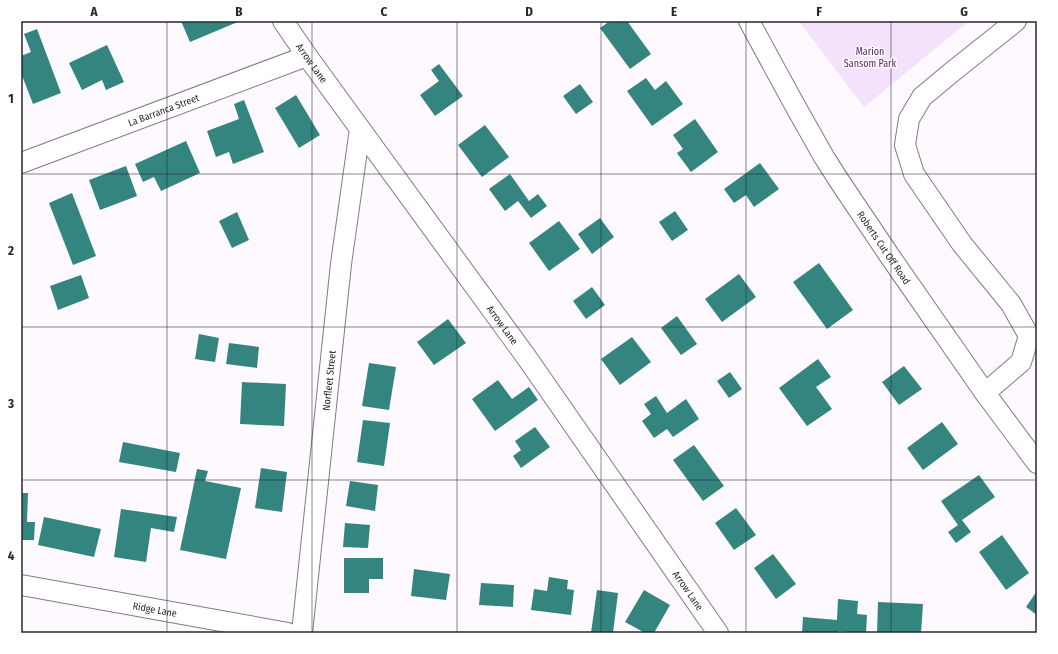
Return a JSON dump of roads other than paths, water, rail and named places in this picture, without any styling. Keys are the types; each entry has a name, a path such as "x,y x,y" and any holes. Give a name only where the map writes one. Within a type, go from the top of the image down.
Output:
{"street":[{"name":"Arrow Lane","path":"283,21 527,358 718,633"},
{"name":"Roberts Cut Off Road","path":"749,21 824,157 889,255 985,393 1037,463"},
{"path":"985,393 1021,362 1029,336 1011,304 962,244 914,174 905,145 909,119 922,97 1016,21"},
{"name":"La Barranca Street","path":"21,163 307,56"},
{"name":"Norfleet Street","path":"302,633 341,264 360,128"},
{"name":"Ridge Lane","path":"21,585 288,633"}],"park label":[{"name":"Marion Sansom Park","path":"870,56"}]}
